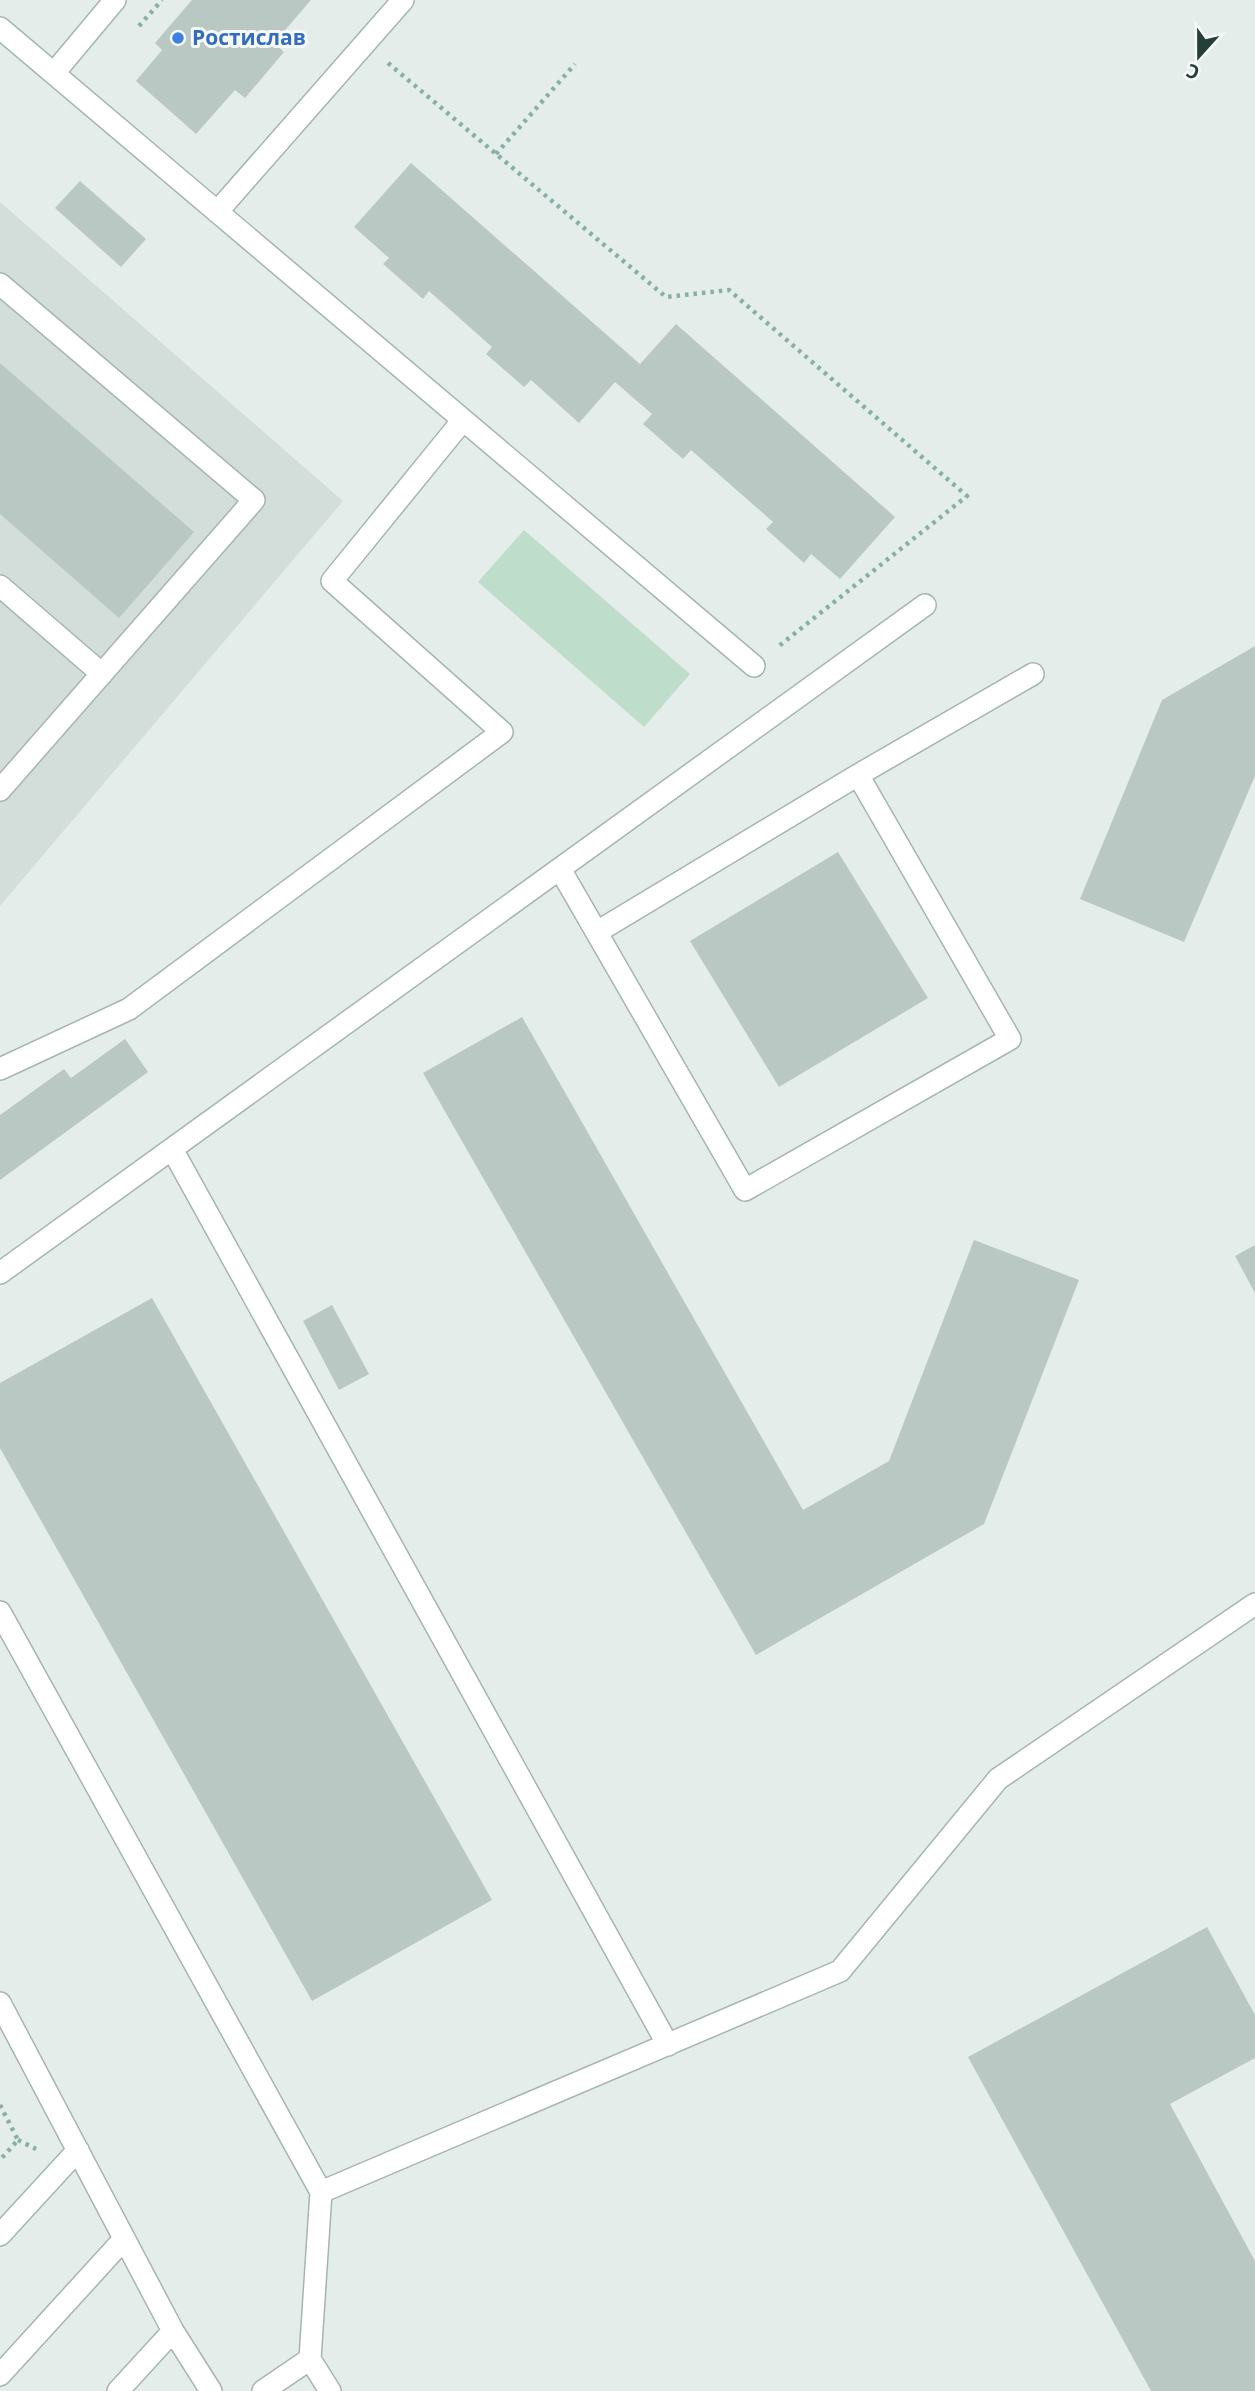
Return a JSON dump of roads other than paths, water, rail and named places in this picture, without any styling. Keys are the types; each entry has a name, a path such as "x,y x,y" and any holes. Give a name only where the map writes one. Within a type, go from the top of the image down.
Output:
{"lane":[{"path":"54,73 116,0"},
{"path":"217,212 403,0"},
{"path":"0,29 754,666"},
{"path":"0,790 254,500 4,296"},
{"path":"0,1069 129,1009 502,732 332,581 463,420"},
{"path":"0,586 102,674"},
{"path":"0,1273 925,606"},
{"path":"597,932 858,775 1033,674"},
{"path":"560,869 745,1190 1010,1039 858,775"},
{"path":"172,1149 668,2045"},
{"path":"321,2192 840,1971 998,1779 1255,1604"},
{"path":"0,1612 321,2192 310,2359 330,2391"},
{"path":"0,2003 173,2331 211,2391"},
{"path":"0,2235 78,2151"},
{"path":"0,2375 124,2239"},
{"path":"118,2391 173,2331"},
{"path":"263,2391 310,2359"}],"place":[{"name":"Ростислав","path":"178,38"}]}
